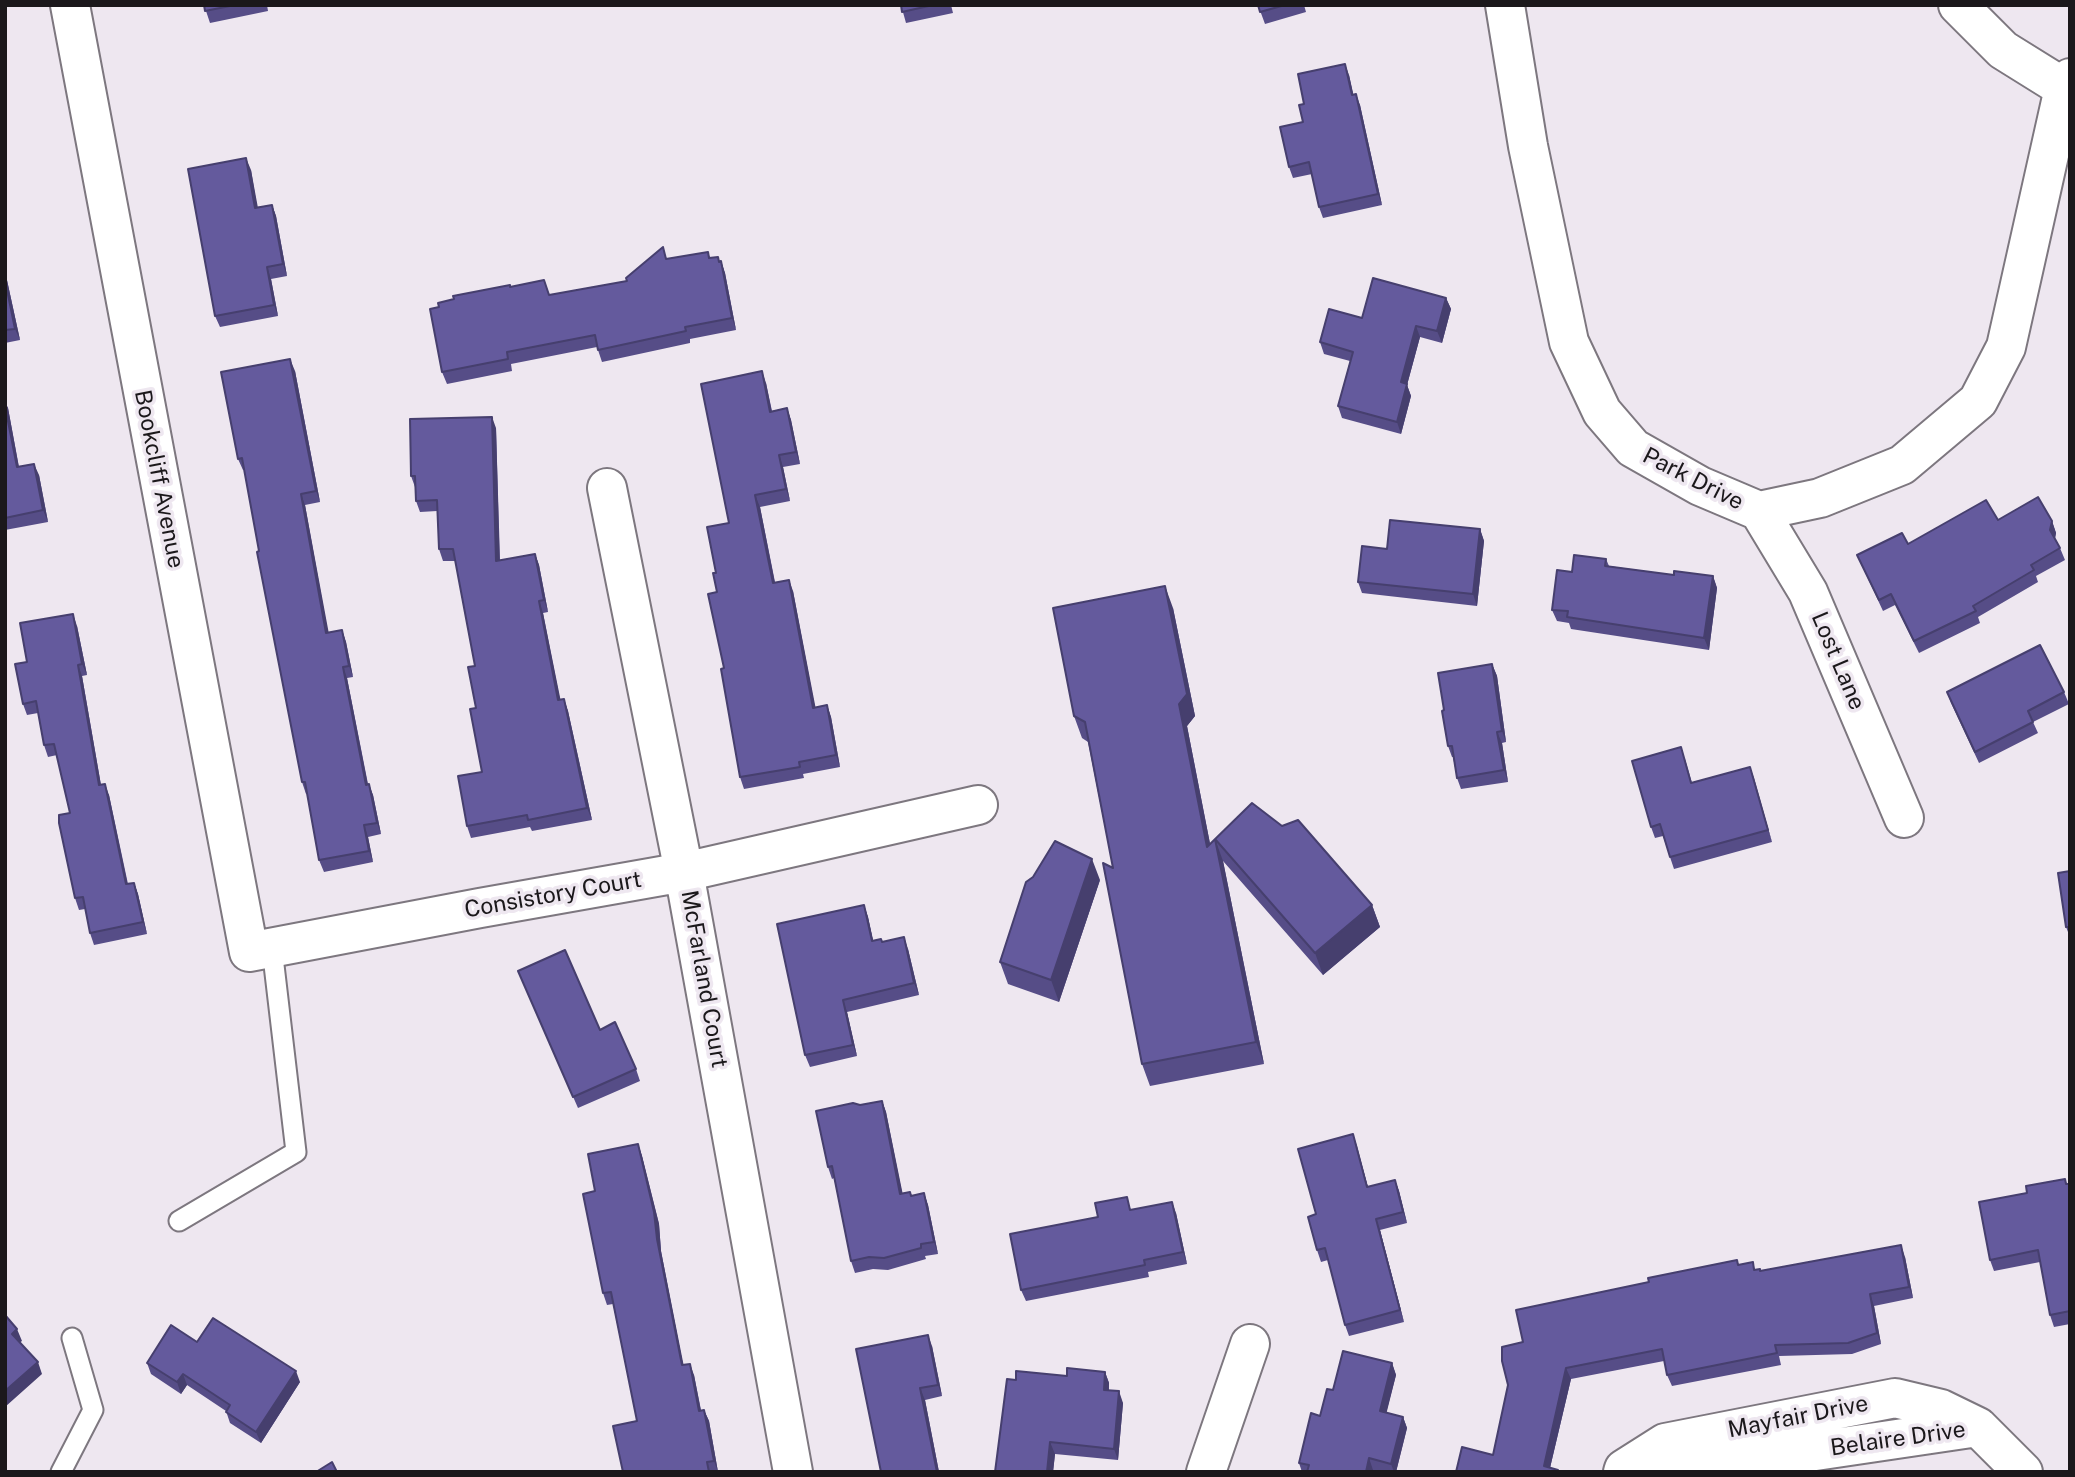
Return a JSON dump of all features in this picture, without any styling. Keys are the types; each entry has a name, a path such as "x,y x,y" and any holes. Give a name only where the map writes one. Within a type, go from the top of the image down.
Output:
{"street":[{"name":"Bookcliff Avenue","path":"70,5 261,950"},
{"name":"Park Drive","path":"1505,5 1528,146 1569,342 1602,412 1633,449 1700,486 1759,511 1820,498 1902,465 1978,401 2006,347 2067,83"},
{"path":"1958,5 2003,50 2067,83"},
{"name":"McFarland Court","path":"607,488 684,872 793,1472"},
{"name":"Lost Lane","path":"1759,511 1808,592 1904,818"},
{"name":"Consistory Court","path":"261,950 684,872 978,805"},
{"path":"1206,1472 1250,1344"},
{"name":"Mayfair Drive","path":"1623,1472 1665,1443 1895,1398 1941,1409 1978,1427"},
{"name":"Belaire Drive","path":"1673,1472 1978,1427 2024,1472"}],"lane":[{"path":"179,1221 296,1152 261,950"},
{"path":"61,1472 93,1410 72,1338"}],"building":[{"path":"204,5 235,5 205,11"},
{"path":"901,5 933,5 902,12"},
{"path":"1258,5 1285,5 1260,12"},
{"path":"1345,64 1352,95 1356,94 1378,194 1319,207 1309,162 1289,167 1280,127 1303,122 1299,105 1304,104 1298,74"},
{"path":"246,158 255,208 272,205 283,264 267,267 274,305 215,316 188,169"},
{"path":"663,247 666,259 708,252 709,258 718,257 732,318 685,327 686,331 598,350 595,335 507,352 508,359 442,372 430,309 439,307 438,303 454,299 453,296 544,280 549,295 627,281 626,278"},
{"path":"1373,278 1446,298 1437,331 1416,326 1401,382 1407,384 1397,422 1338,406 1353,352 1320,342 1329,309 1362,318"},
{"path":"5,280 15,329 5,330"},
{"path":"290,359 316,491 301,494 326,633 342,630 349,666 343,667 366,785 369,784 377,823 364,825 369,851 319,860 257,552 259,551 242,458 238,459 221,372"},
{"path":"762,371 770,412 787,408 796,452 779,455 786,489 755,495 773,583 789,580 813,708 827,705 836,755 799,762 800,767 740,777 721,669 724,668 708,594 717,592 707,527 729,523 701,384"},
{"path":"5,406 17,467 34,464 43,510 5,518"},
{"path":"492,417 496,561 535,554 544,600 539,601 558,700 564,699 587,808 528,820 527,815 467,826 458,776 482,772 470,709 476,708 468,667 475,666 453,549 439,549 437,500 416,501 415,476 411,476 410,419"},
{"path":"2038,497 2052,521 2050,530 2060,548 2031,565 2034,570 1973,606 1976,611 1914,641 1891,594 1879,600 1857,555 1902,533 1908,544 1986,500 1998,520"},
{"path":"1390,520 1480,529 1473,594 1358,582 1362,546 1387,549"},
{"path":"1574,555 1606,559 1605,566 1674,575 1674,571 1713,576 1704,638 1567,617 1568,611 1552,610 1557,570 1572,572"},
{"path":"1165,586 1187,694 1179,704 1207,847 1215,839 1256,1042 1142,1064 1103,863 1113,868 1085,722 1074,716 1053,608"},
{"path":"73,614 82,664 78,665 99,785 105,784 126,884 134,883 143,922 90,933 83,897 75,898 59,823 59,815 70,813 54,744 44,745 36,701 23,704 15,664 27,662 20,623"},
{"path":"2040,645 2064,692 2028,711 2033,722 1975,752 1947,692"},
{"path":"1492,664 1502,731 1497,732 1504,770 1457,778 1452,746 1448,746 1438,673"},
{"path":"1681,747 1691,783 1750,767 1768,830 1670,857 1660,824 1651,827 1632,761"},
{"path":"1252,803 1282,826 1298,820 1372,905 1315,953 1215,839"},
{"path":"1055,841 1092,859 1051,980 1000,962 1026,882 1033,877"},
{"path":"2070,871 2070,927 2066,927 2058,873"},
{"path":"864,905 872,941 881,939 882,942 904,937 914,983 843,1000 853,1045 805,1055 777,924"},
{"path":"565,950 600,1030 615,1022 636,1069 573,1097 518,971"},
{"path":"882,1101 900,1194 910,1192 911,1196 924,1193 934,1242 884,1258 869,1257 851,1261 832,1166 828,1167 816,1111 853,1103 860,1105"},
{"path":"1353,1134 1367,1187 1395,1180 1403,1212 1376,1219 1400,1310 1345,1325 1325,1248 1317,1250 1308,1217 1316,1214 1298,1149"},
{"path":"638,1144 654,1212 682,1365 690,1364 699,1411 704,1410 714,1461 707,1462 709,1472 623,1472 613,1426 637,1421 611,1292 603,1293 583,1194 595,1191 588,1154"},
{"path":"2065,1179 2066,1184 2070,1184 2070,1311 2050,1315 2038,1250 1990,1260 1979,1202 2027,1193 2026,1186"},
{"path":"1127,1197 1130,1210 1172,1202 1183,1252 1144,1260 1145,1265 1021,1290 1010,1234 1098,1217 1095,1203"},
{"path":"1901,1245 1909,1287 1870,1294 1877,1333 1848,1343 1775,1345 1777,1353 1667,1375 1662,1349 1566,1368 1544,1466 1558,1470 1557,1472 1456,1472 1462,1447 1493,1455 1508,1385 1502,1361 1502,1347 1523,1342 1516,1310 1737,1260 1738,1265 1753,1262 1754,1270 1760,1271"},
{"path":"5,1315 17,1329 12,1334 38,1362 5,1391"},
{"path":"213,1318 296,1371 256,1432 226,1412 230,1405 183,1374 177,1382 147,1363 171,1325 197,1342"},
{"path":"928,1335 938,1385 920,1388 937,1472 881,1472 856,1349"},
{"path":"1343,1351 1392,1363 1380,1411 1403,1417 1391,1464 1369,1458 1366,1472 1307,1472 1309,1465 1299,1463 1311,1413 1320,1416 1327,1389 1333,1390"},
{"path":"1067,1368 1105,1372 1104,1390 1119,1391 1114,1449 1050,1442 1047,1472 995,1472 1007,1379 1016,1380 1016,1371 1067,1376"},
{"path":"332,1462 337,1472 316,1472"}]}
